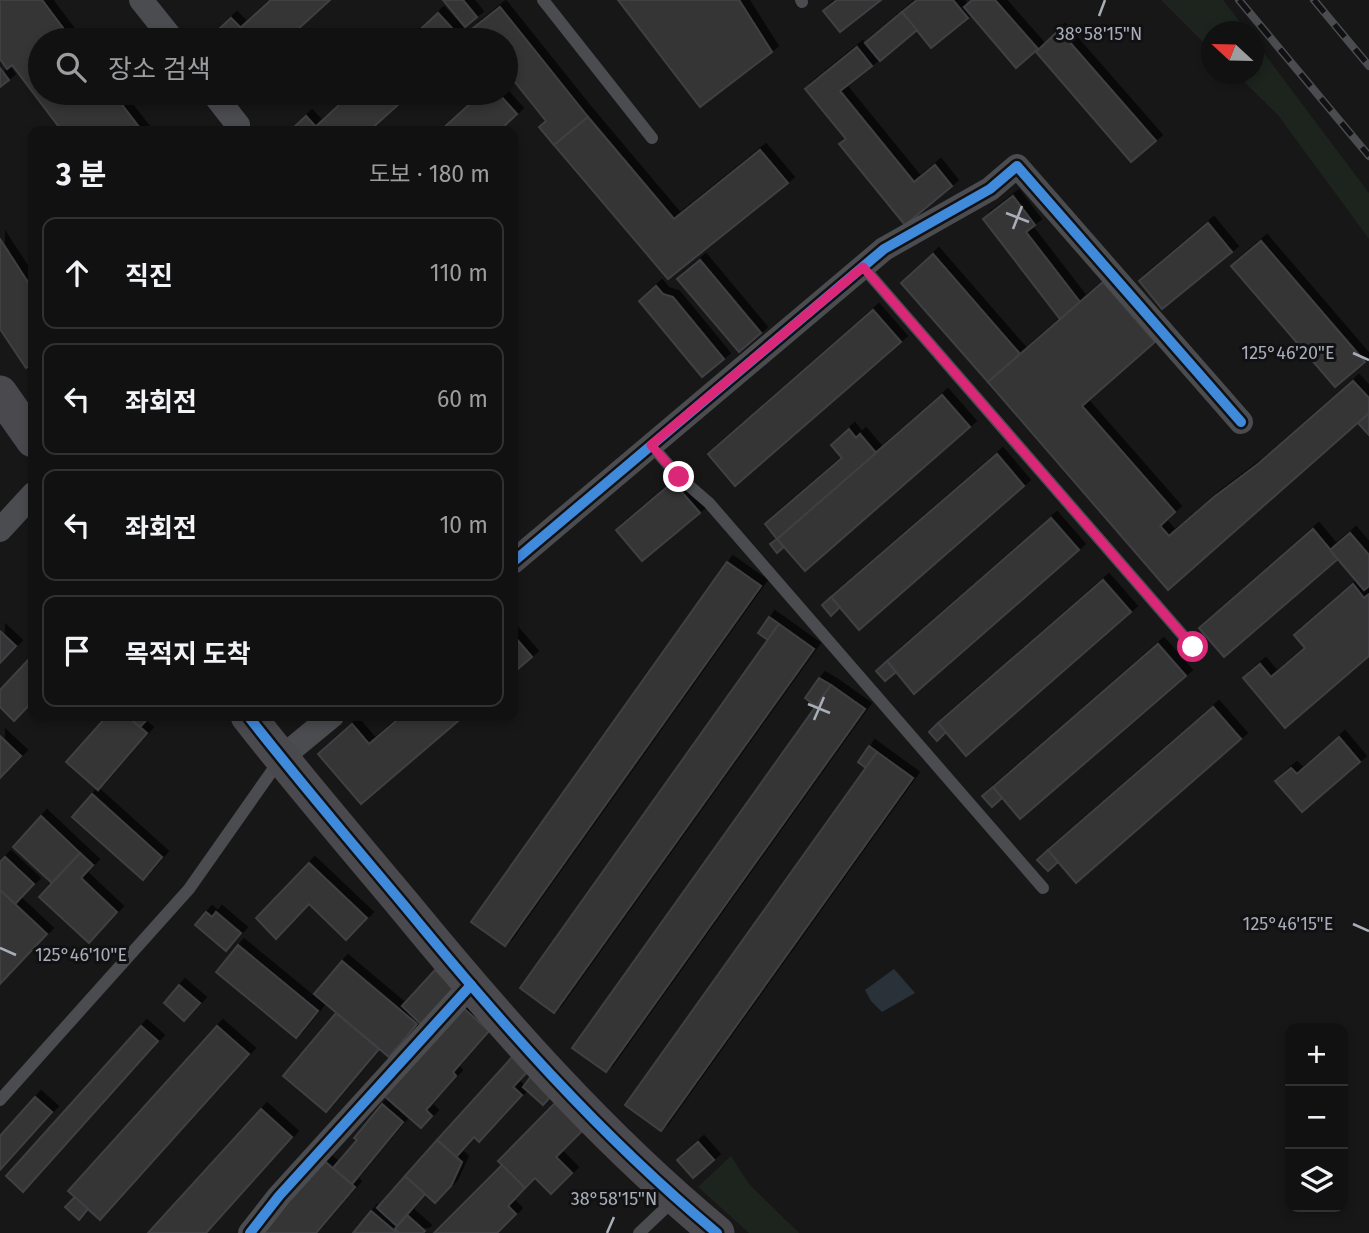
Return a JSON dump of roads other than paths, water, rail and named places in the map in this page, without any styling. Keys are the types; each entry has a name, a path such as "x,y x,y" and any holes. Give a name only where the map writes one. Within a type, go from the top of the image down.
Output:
{"street":[{"path":"141,0 163,28"},
{"path":"223,105 239,125"},
{"path":"518,558 884,249 990,189 1017,166 1241,422"},
{"path":"0,393 28,433"},
{"path":"0,530 28,499"},
{"path":"252,721 471,985 560,1086 675,1199 717,1233"},
{"path":"281,758 325,721"},
{"path":"250,1233 279,1196 471,985"}],"lane":[{"path":"542,0 652,138"},
{"path":"863,267 1193,647"},
{"path":"651,445 679,477 709,503 1043,888"},
{"path":"0,1100 189,889 281,758"},
{"path":"639,1233 675,1199"}],"railway":[{"path":"1239,0 1369,156"},
{"path":"1314,0 1369,66"}]}
